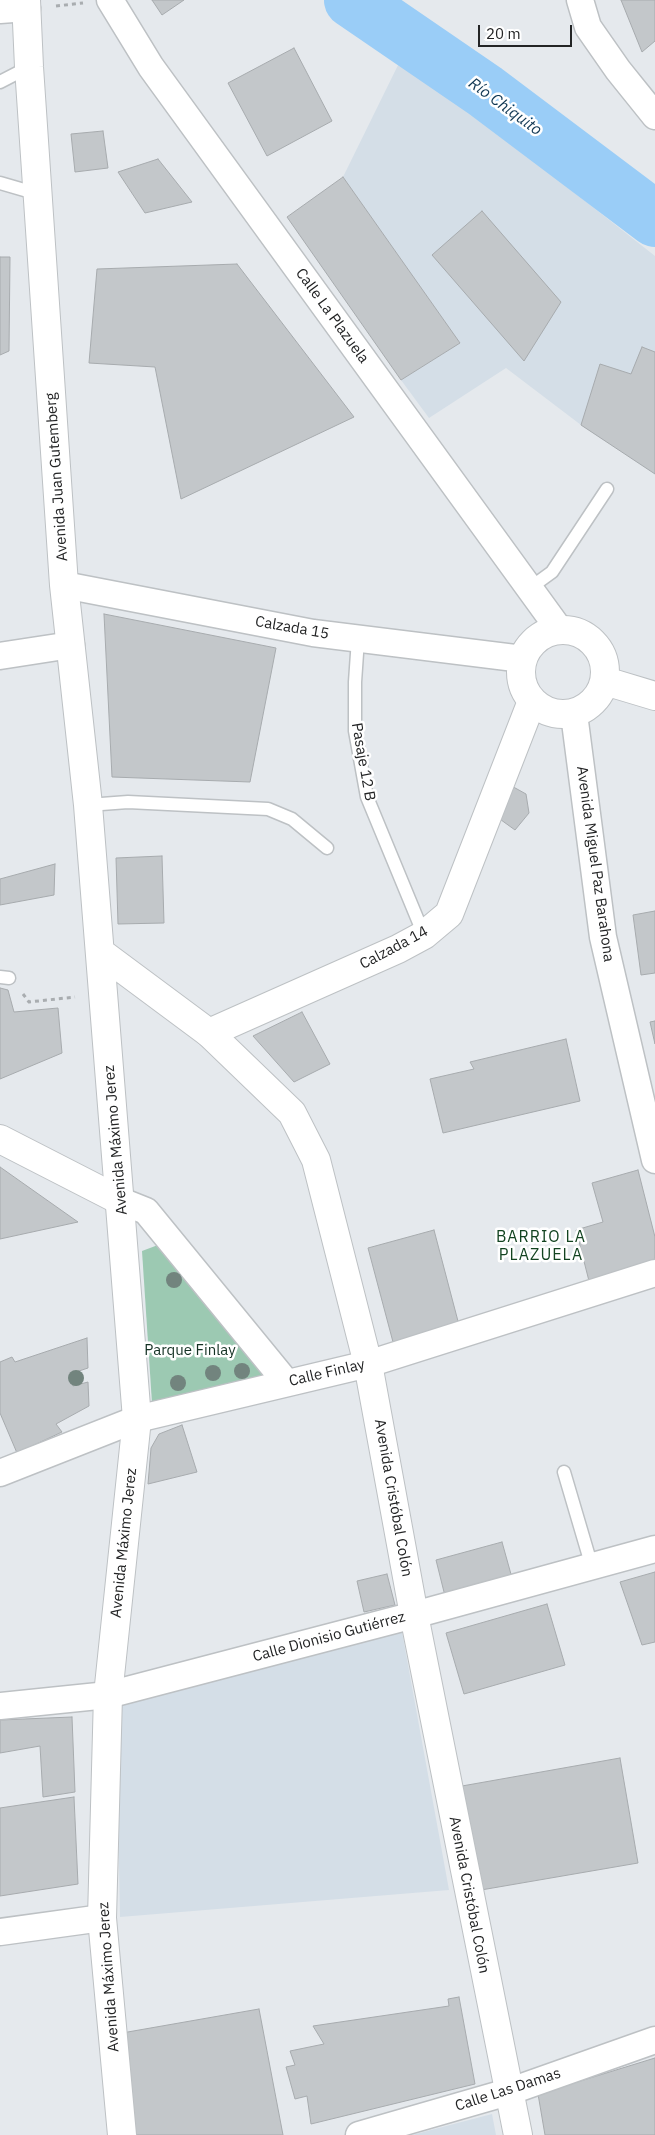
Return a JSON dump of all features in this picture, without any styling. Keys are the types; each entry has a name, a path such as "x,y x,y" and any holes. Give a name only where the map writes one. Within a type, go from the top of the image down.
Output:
{"main road":[{"name":"Avenida Juan Gutemberg","path":"27,4 29,67 64,585 88,805 100,952"},
{"path":"559,629 572,630 585,635 595,644 602,655 606,667 605,681 594,702 574,714 552,714 532,701 525,690 521,678 523,659 534,640 546,632 559,629"},
{"path":"605,681 655,696"},
{"name":"Calzada 14","path":"208,1033 398,949 424,935 449,914 532,701"},
{"name":"Avenida Máximo Jerez","path":"100,952 137,1419 108,1695 102,1918 122,2135"},
{"name":"Avenida Cristóbal Colón","path":"100,952 208,1033 292,1113 316,1160 368,1364 414,1616 518,2135"},
{"path":"0,1139 121,1201"}],"street":[{"name":"Calle La Plazuela","path":"110,0 151,67 559,629"},
{"path":"580,0 588,27 618,70 655,116"},
{"path":"0,10 27,4"},
{"name":"Calzada 15","path":"64,585 313,633 523,659"},
{"path":"0,656 71,645"},
{"name":"Avenida Miguel Paz Barahona","path":"574,714 604,937 655,1160"},
{"path":"121,1201 146,1211 286,1382"},
{"name":"Calle Finlay","path":"0,1473 137,1419 368,1364 655,1272"},
{"name":"Calle Dionisio Gutiérrez","path":"0,1706 108,1695 414,1616 655,1549"},
{"path":"0,1932 102,1918"},
{"name":"Calle Las Damas","path":"359,2135 508,2092 655,2040"}],"lane":[{"path":"0,82 29,67"},
{"path":"0,183 39,194"},
{"path":"530,588 552,572 607,489"},
{"name":"Pasaje 12 B","path":"358,639 355,682 356,731 367,797 424,935"},
{"path":"88,805 128,802 268,809 292,819 327,848"},
{"path":"564,1472 592,1567"}],"path":[{"path":"27,4 110,0"},
{"path":"5,977 29,1002 104,994"}],"shaded area":[{"path":"402,57 655,256 655,474 581,425 506,368 429,418 401,380 460,343 343,177"},
{"path":"402,1632 449,1890 120,1917 116,1699"},
{"path":"492,2114 496,2135 412,2135"}],"green space":[{"name":"Parque Finlay","path":"158,1245 264,1375 152,1403 142,1251"}],"building":[{"path":"152,0 184,0 162,15"},
{"path":"621,0 655,0 655,41 642,52"},
{"path":"294,48 332,121 267,156 228,83"},
{"path":"103,131 108,168 75,172 71,134"},
{"path":"158,159 192,202 145,213 118,172"},
{"path":"343,177 460,343 401,380 287,217"},
{"path":"482,211 561,302 524,361 432,255"},
{"path":"0,257 10,257 9,351 0,355"},
{"path":"237,264 354,417 181,499 155,367 89,363 97,269"},
{"path":"642,347 655,352 655,474 581,425 600,364 631,374"},
{"path":"104,614 276,648 250,782 112,777"},
{"path":"508,784 526,794 529,813 515,830 497,817"},
{"path":"162,856 164,923 118,924 116,858"},
{"path":"55,864 54,895 0,905 0,879"},
{"path":"655,911 655,973 641,975 633,915"},
{"path":"0,988 8,990 14,1012 58,1008 62,1053 0,1079"},
{"path":"302,1012 330,1064 294,1082 253,1036"},
{"path":"655,1021 655,1044 650,1022"},
{"path":"566,1039 580,1101 443,1133 430,1079 474,1069 470,1062"},
{"path":"0,1167 78,1222 0,1239"},
{"path":"638,1170 655,1237 655,1262 589,1281 576,1230 603,1222 592,1183"},
{"path":"434,1230 459,1325 393,1342 368,1248"},
{"path":"87,1338 88,1368 70,1374 73,1386 88,1382 89,1406 56,1424 62,1432 17,1453 0,1413 0,1362 12,1357 15,1362"},
{"path":"182,1425 197,1472 148,1484 151,1448 159,1434"},
{"path":"502,1542 514,1585 456,1600 444,1592 436,1560"},
{"path":"655,1572 655,1642 642,1645 620,1582"},
{"path":"387,1574 395,1605 364,1612 357,1581"},
{"path":"547,1604 565,1665 464,1694 446,1633"},
{"path":"72,1717 75,1792 43,1797 40,1746 0,1753 0,1720"},
{"path":"620,1758 638,1863 481,1890 462,1786"},
{"path":"74,1797 78,1884 0,1896 0,1808"},
{"path":"459,1997 475,2084 311,2124 307,2096 295,2099 286,2067 295,2065 290,2051 324,2044 313,2026 449,2006 448,1999"},
{"path":"259,2009 283,2135 135,2135 122,2033"},
{"path":"655,2058 655,2135 545,2135 538,2094"}],"waterway":[{"name":"Río Chiquito","path":"352,0 485,91 655,219"}],"district":[{"name":"BARRIO LA PLAZUELA","path":"541,1246"}]}
